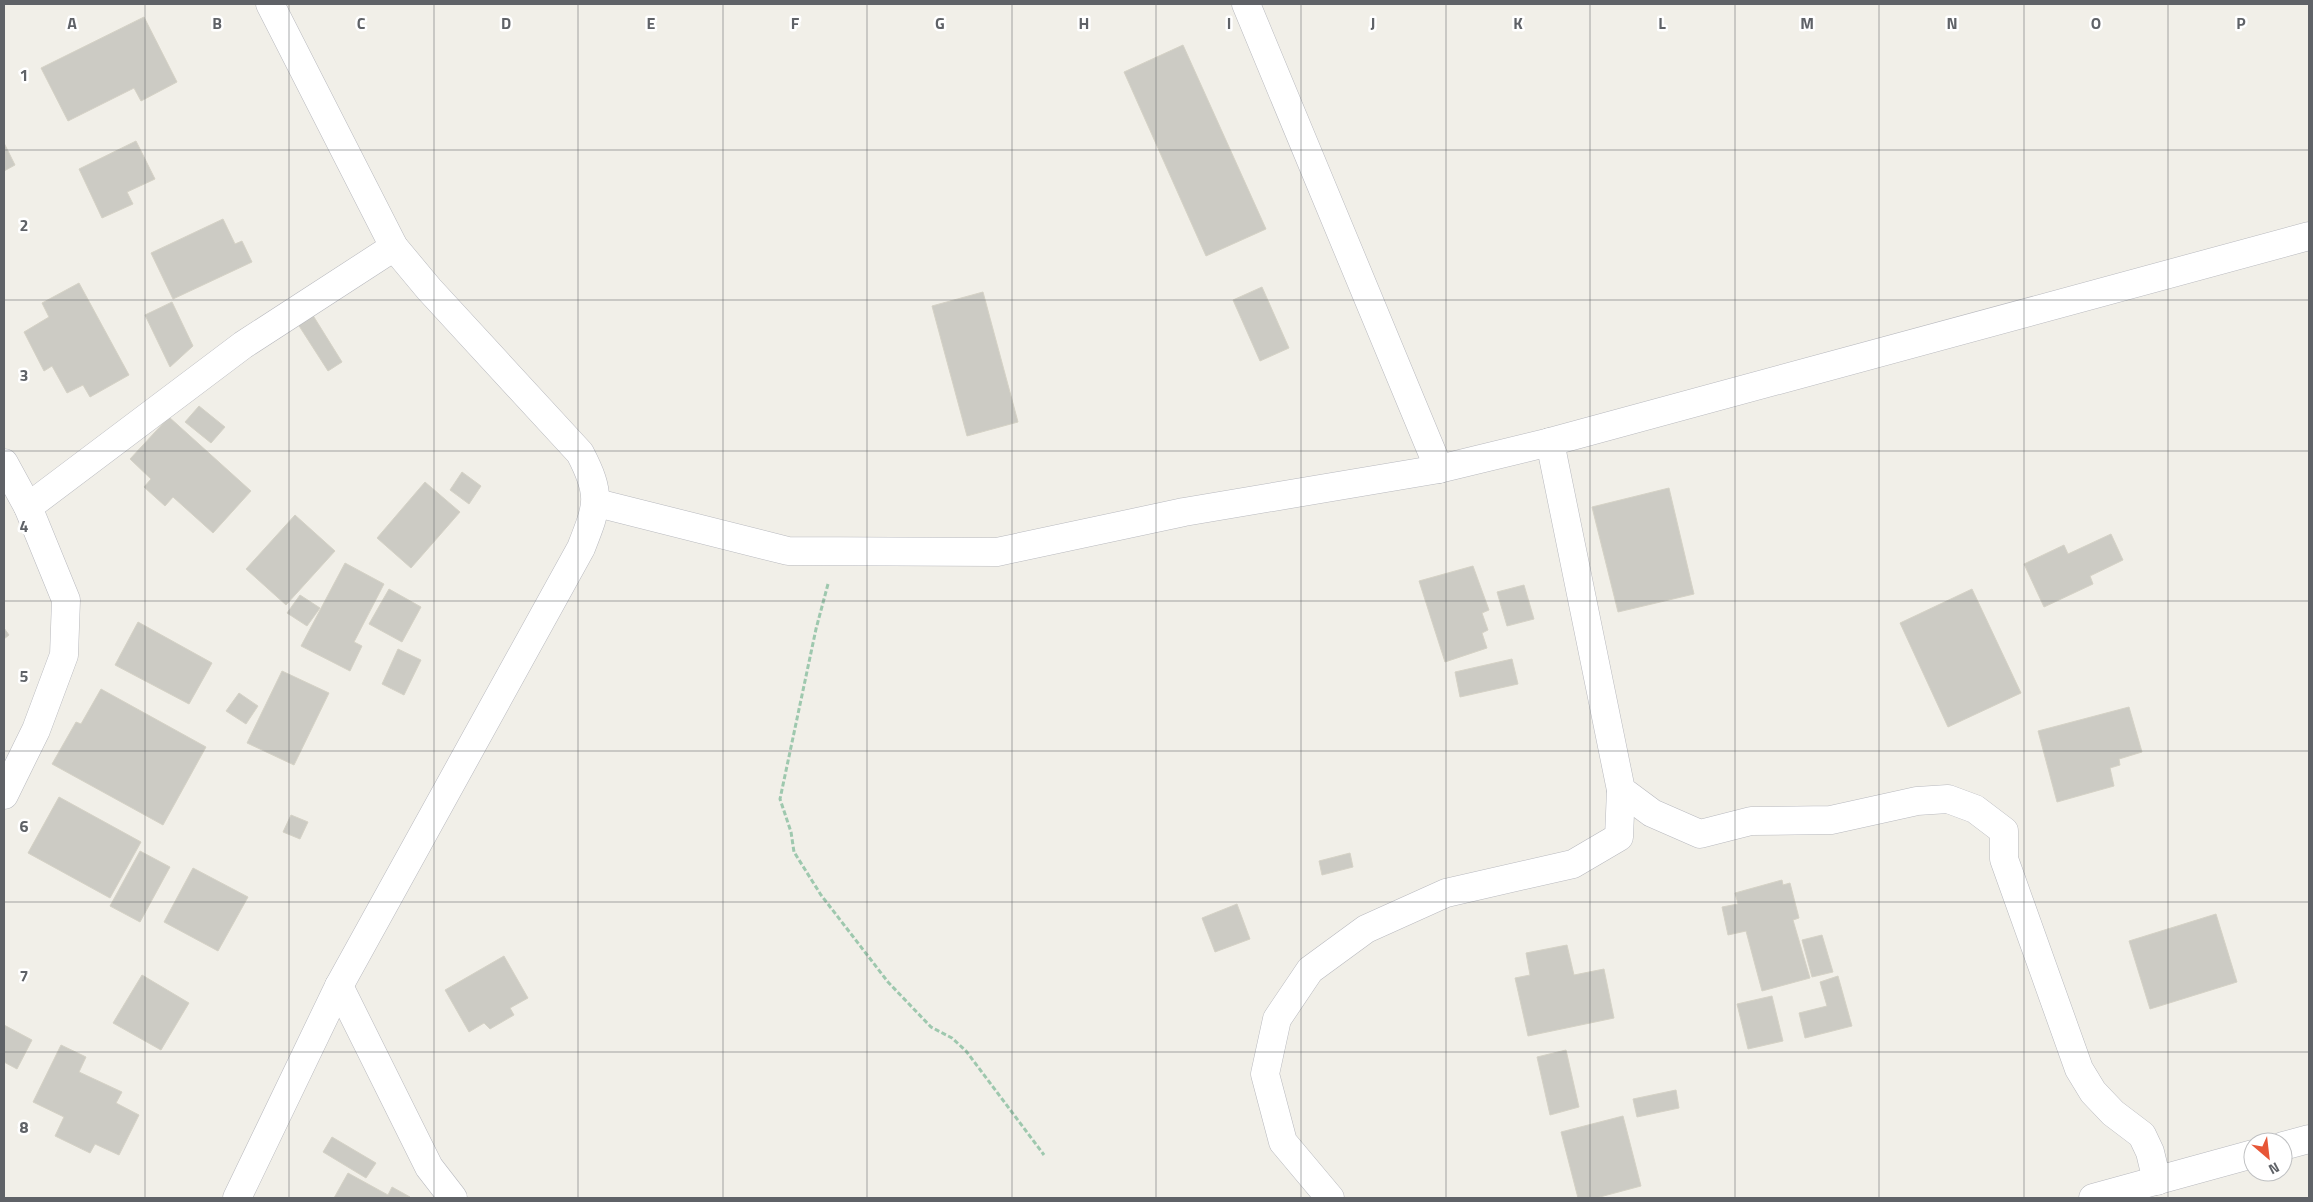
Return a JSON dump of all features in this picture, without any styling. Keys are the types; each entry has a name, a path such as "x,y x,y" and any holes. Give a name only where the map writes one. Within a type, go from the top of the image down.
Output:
{"street":[{"path":"237,1198 339,986 581,548 597,503 592,475 580,453 429,289 394,247 270,4"},
{"path":"1246,4 1438,469"},
{"path":"597,503 788,551 997,552 1184,512 1438,469 1550,442 2309,236"},
{"path":"28,507 243,345 394,247"},
{"path":"1330,1198 1283,1142 1265,1074 1277,1019 1310,970 1366,929 1446,893 1573,864 1619,837 1621,790 1550,442"},
{"path":"4,463 28,507 66,600 64,655 36,730 4,795"},
{"path":"1621,790 1652,814 1700,834 1751,821 1831,820 1917,801 1948,799 1975,809 2004,831 2004,858 2078,1069 2093,1092 2106,1106 2142,1135 2150,1152 2146,1188"},
{"path":"339,986 429,1167 453,1198"},
{"path":"2293,1143 2309,1139"},
{"path":"2092,1198 2146,1188 2243,1157"}],"path":[{"path":"858,551 826,586 796,729 787,759 780,799 791,832 794,852 822,895 888,982 931,1027 952,1038 966,1051 1044,1155"}],"building":[{"path":"144,17 177,82 141,101 134,88 68,121 41,68"},
{"path":"1183,45 1266,229 1206,256 1124,72"},
{"path":"136,141 155,179 127,192 133,204 102,218 79,169"},
{"path":"4,143 15,165 4,171"},
{"path":"223,219 235,244 242,241 252,262 173,299 151,253"},
{"path":"79,283 129,375 90,397 83,385 67,393 52,366 44,371 24,332 49,317 42,303"},
{"path":"1262,287 1289,348 1260,361 1233,300"},
{"path":"983,292 1018,422 967,436 932,306"},
{"path":"172,302 193,346 170,367 145,315"},
{"path":"309,309 342,362 328,371 294,318"},
{"path":"199,406 225,427 211,443 185,422"},
{"path":"169,417 251,491 213,533 173,497 165,506 144,487 151,479 130,459"},
{"path":"462,472 481,486 469,504 450,490"},
{"path":"425,482 460,512 411,568 377,538"},
{"path":"1669,488 1694,594 1618,612 1592,507"},
{"path":"295,515 335,551 286,605 246,569"},
{"path":"2111,534 2123,560 2090,576 2093,584 2044,607 2024,564 2064,545 2068,554"},
{"path":"345,563 384,584 354,642 362,646 350,671 301,646"},
{"path":"1473,566 1489,610 1482,613 1488,630 1482,633 1487,648 1445,662 1419,581"},
{"path":"1524,585 1534,619 1507,626 1497,592"},
{"path":"389,589 421,607 402,642 369,624"},
{"path":"1972,589 2021,693 1948,727 1900,623"},
{"path":"300,595 320,608 307,626 287,613"},
{"path":"138,622 212,663 189,704 115,665"},
{"path":"4,628 9,635 4,639"},
{"path":"398,649 421,660 404,695 382,684"},
{"path":"1512,659 1518,684 1460,697 1455,672"},
{"path":"282,671 329,693 294,765 247,743"},
{"path":"101,689 206,747 163,825 52,764 76,722 81,724"},
{"path":"239,693 258,706 246,724 226,711"},
{"path":"2129,707 2142,752 2119,759 2120,765 2110,768 2114,786 2057,802 2038,731"},
{"path":"59,797 141,842 110,898 28,853"},
{"path":"291,815 308,822 300,839 283,832"},
{"path":"140,851 170,867 140,922 110,906"},
{"path":"1350,853 1353,867 1322,875 1319,861"},
{"path":"193,868 248,897 218,951 164,922"},
{"path":"1782,880 1783,885 1790,883 1799,918 1793,920 1810,978 1762,991 1746,931 1728,935 1722,907 1738,904 1735,893"},
{"path":"1237,904 1250,939 1215,952 1202,918"},
{"path":"2216,914 2237,982 2150,1009 2129,941"},
{"path":"1822,935 1833,972 1812,977 1802,940"},
{"path":"1567,945 1574,975 1604,969 1614,1018 1528,1036 1515,978 1530,975 1526,953"},
{"path":"504,956 528,998 510,1008 514,1015 490,1029 484,1023 469,1032 445,990"},
{"path":"142,975 189,1003 161,1050 113,1023"},
{"path":"1838,976 1852,1026 1805,1038 1799,1013 1827,1006 1820,982"},
{"path":"1772,996 1783,1041 1748,1049 1737,1004"},
{"path":"4,1025 32,1040 17,1069 4,1062"},
{"path":"61,1045 86,1057 79,1072 122,1092 116,1103 139,1115 119,1155 95,1144 90,1153 55,1136 64,1117 33,1102"},
{"path":"1566,1050 1579,1107 1550,1115 1537,1057"},
{"path":"1676,1090 1679,1108 1637,1117 1633,1099"},
{"path":"1623,1116 1641,1186 1596,1198 1578,1198 1561,1132"},
{"path":"332,1137 376,1163 366,1178 323,1152"},
{"path":"348,1173 388,1195 392,1187 410,1197 334,1198"}]}
